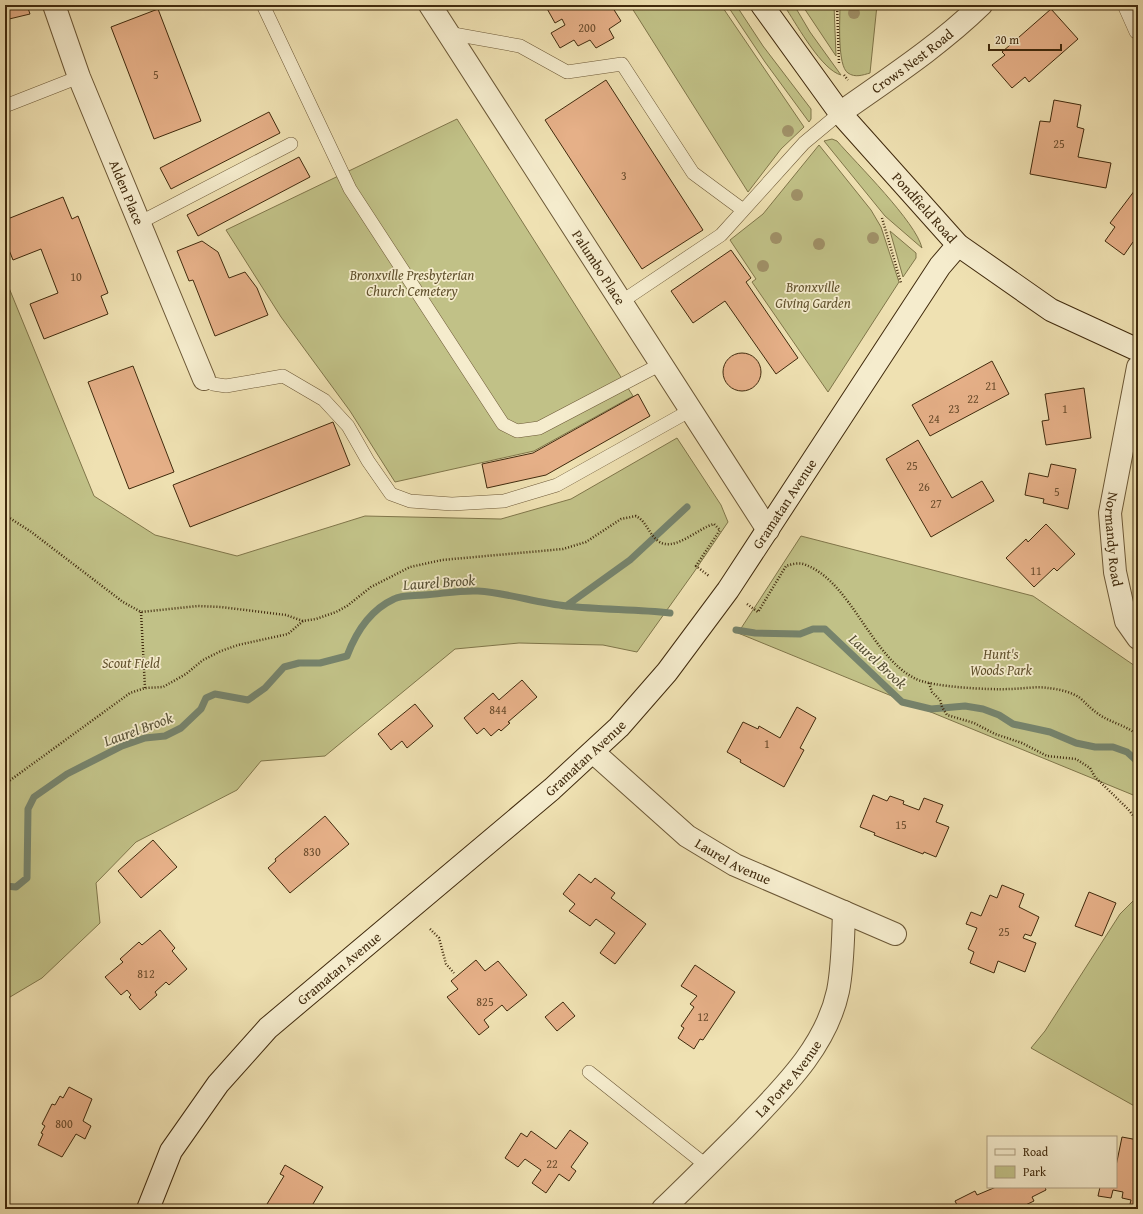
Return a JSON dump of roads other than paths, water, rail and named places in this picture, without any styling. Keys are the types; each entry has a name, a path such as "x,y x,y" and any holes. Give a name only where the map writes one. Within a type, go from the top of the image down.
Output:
{"street":[{"name":"Alden Place","path":"54,5 79,77 204,379"},
{"name":"Palumbo Place","path":"430,5 768,530"},
{"name":"Pondfield Road","path":"762,5 840,113 958,245 1051,310 1138,350"},
{"name":"Crows Nest Road","path":"840,113 885,82 967,18 981,5"},
{"name":"Gramatan Avenue","path":"148,1209 167,1159 175,1145 218,1084 268,1028 497,836 593,752 619,727 667,672 723,596 768,530 936,273 958,245"},
{"name":"Normandy Road","path":"1138,367 1110,513 1115,572 1126,620 1138,638"},
{"name":"Laurel Avenue","path":"593,752 687,836 735,865 895,934"},
{"name":"La Porte Avenue","path":"663,1209 708,1166 778,1094 806,1060 824,1029 838,992 842,956 844,912"}],"lane":[{"path":"262,5 350,189 502,424 517,431 539,428 661,364"},
{"path":"1124,5 1136,32 1138,33"},
{"path":"448,33 520,46 567,72 622,64 693,173 743,210"},
{"path":"5,106 79,77"},
{"path":"621,302 721,235 804,143 840,113"},
{"path":"140,223 292,144"},
{"path":"204,379 213,384 226,386 283,376 324,400 348,426 368,461 391,494 410,501 452,504 504,501 557,485 691,410"},
{"path":"590,1072 708,1166"}],"waterway":[{"path":"566,606 630,560 687,507"},
{"name":"Laurel Brook","path":"5,886 16,887 27,878 28,809 34,797 67,774 122,746 145,738 165,736 181,728 201,709 206,698 215,694 248,700 265,688 284,667 299,663 320,663 347,656 359,630 371,616 385,604 397,598 404,596 478,591 567,606 670,613"},
{"name":"Laurel Brook","path":"736,630 755,633 800,634 813,629 825,629 902,702 931,709 965,706 983,709 999,715 1013,724 1050,732 1076,743 1095,747 1113,747 1127,752 1138,762"}],"park label":[{"name":"Bronxville Presbyterian Church Cemetery","path":"412,284"},
{"name":"Bronxville Giving Garden","path":"813,296"},
{"name":"Hunt's Woods Park","path":"1001,662"},
{"name":"Scout Field","path":"131,663"}]}
